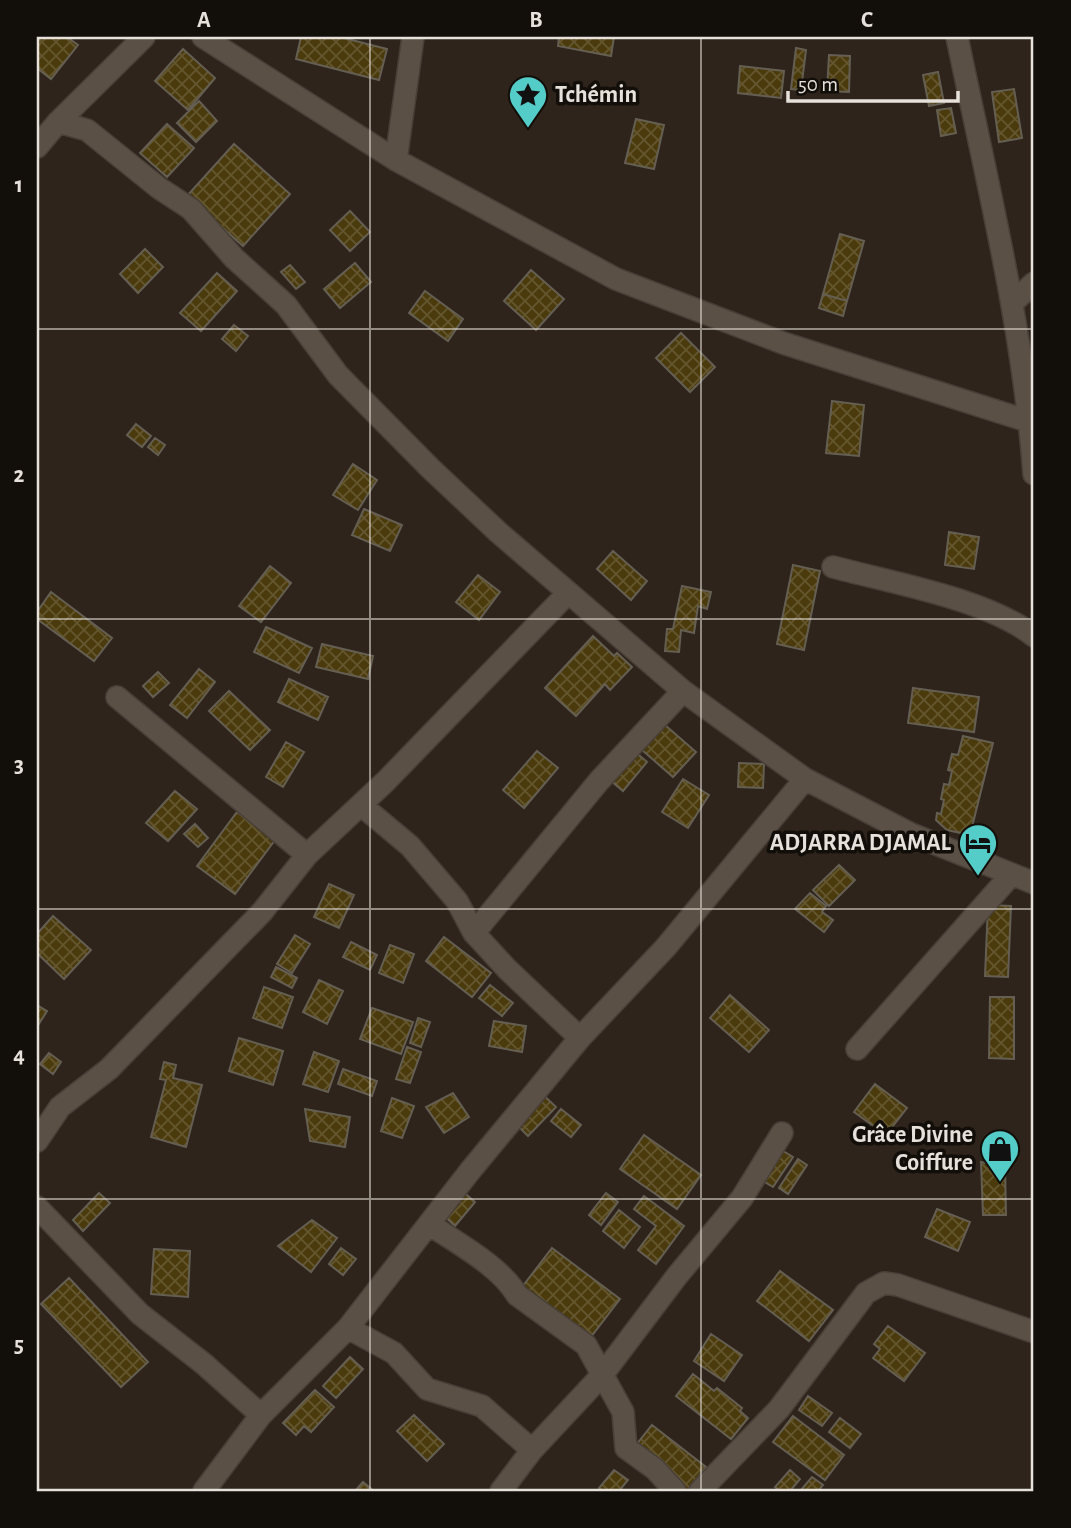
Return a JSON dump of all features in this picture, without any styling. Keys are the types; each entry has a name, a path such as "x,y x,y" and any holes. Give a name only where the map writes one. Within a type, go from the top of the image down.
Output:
{"street":[{"path":"37,147 58,122 144,37"},
{"path":"203,37 396,160 616,279 783,343 1032,423"},
{"path":"396,160 413,37"},
{"path":"957,37 1012,303 1032,423 1034,474"},
{"path":"58,122 87,130 159,188 191,209 234,258 286,306 338,375 430,468 568,593 682,691 805,779 911,834 1034,883"},
{"path":"1012,303 1034,284"},
{"path":"834,567 967,603 1001,617 1034,636"},
{"path":"37,1142 60,1107 108,1069 262,912 307,855 385,782 568,593"},
{"path":"474,933 599,781 682,691"},
{"path":"117,697 307,855"},
{"path":"204,1491 261,1415 348,1328 580,1038 666,947 805,779"},
{"path":"361,804 411,846 457,901 474,933 507,969 580,1038"},
{"path":"857,1049 1011,875"},
{"path":"501,1491 532,1450 603,1374 677,1276 742,1198 782,1133"},
{"path":"37,1208 140,1314 204,1364 261,1415"},
{"path":"429,1224 479,1259 511,1284 517,1295 586,1345 623,1412 626,1448 655,1469 675,1491"},
{"path":"700,1491 779,1409 866,1293 884,1283 898,1284 1034,1332"},
{"path":"348,1328 394,1353 427,1389 482,1406 532,1450"}],"building":[{"path":"37,37 67,37 78,45 51,79 37,68"},
{"path":"301,37 340,37 387,49 379,80 296,59"},
{"path":"559,37 614,37 611,56 558,46"},
{"path":"796,48 806,50 801,90 791,89"},
{"path":"183,49 215,78 188,110 155,81"},
{"path":"829,55 850,56 849,92 827,91"},
{"path":"740,66 784,71 781,98 738,93"},
{"path":"938,72 944,103 929,106 923,75"},
{"path":"1014,89 1022,138 999,142 992,92"},
{"path":"199,101 217,121 196,142 177,123"},
{"path":"951,108 956,133 941,136 937,110"},
{"path":"636,119 664,125 654,169 625,163"},
{"path":"167,124 194,148 167,177 140,153"},
{"path":"234,144 290,194 243,246 187,196"},
{"path":"350,211 370,232 350,251 330,230"},
{"path":"840,234 864,241 847,301 823,294"},
{"path":"145,249 163,267 138,293 120,274"},
{"path":"355,263 371,282 340,308 324,289"},
{"path":"290,265 305,282 296,289 281,272"},
{"path":"531,270 564,299 536,330 504,301"},
{"path":"217,273 237,291 201,331 180,313"},
{"path":"425,291 463,319 448,341 409,313"},
{"path":"823,294 847,301 843,316 819,308"},
{"path":"234,325 248,336 236,351 222,339"},
{"path":"681,333 715,367 690,392 656,358"},
{"path":"832,401 864,405 859,456 826,453"},
{"path":"136,424 151,436 142,447 127,435"},
{"path":"155,438 165,445 158,455 148,447"},
{"path":"353,464 377,480 358,510 333,495"},
{"path":"364,509 402,525 390,551 352,535"},
{"path":"949,532 979,537 974,569 945,565"},
{"path":"613,551 647,581 631,600 597,569"},
{"path":"793,565 820,571 804,650 777,644"},
{"path":"270,566 291,583 261,622 239,606"},
{"path":"478,575 500,592 479,620 456,602"},
{"path":"682,586 711,592 707,609 698,606 694,633 681,630 679,652 665,651 667,629 673,629"},
{"path":"51,592 112,638 94,661 37,619 37,612"},
{"path":"266,627 312,648 299,673 254,652"},
{"path":"593,636 614,656 617,653 632,667 610,690 605,684 576,716 545,688"},
{"path":"322,644 373,656 368,679 316,667"},
{"path":"199,669 215,682 187,718 170,705"},
{"path":"158,672 169,683 153,697 143,686"},
{"path":"289,679 328,697 318,720 278,702"},
{"path":"913,688 979,697 974,732 908,723"},
{"path":"229,691 270,730 250,750 209,711"},
{"path":"665,725 696,752 673,777 642,750"},
{"path":"963,736 993,743 970,835 947,830 936,820 937,813 941,814 944,784 949,785 952,771 948,770 952,754 958,755"},
{"path":"286,742 304,752 283,787 266,777"},
{"path":"628,746 647,762 623,791 604,775"},
{"path":"537,751 558,768 524,808 503,790"},
{"path":"739,763 764,764 763,788 738,787"},
{"path":"683,779 709,795 688,828 662,812"},
{"path":"175,791 197,809 168,841 146,823"},
{"path":"237,812 275,840 235,894 197,866"},
{"path":"195,824 208,838 198,847 184,834"},
{"path":"839,865 855,880 829,906 813,890"},
{"path":"329,884 354,895 339,928 314,917"},
{"path":"810,893 826,906 822,912 833,920 824,932 795,909"},
{"path":"988,905 1011,906 1008,977 985,976"},
{"path":"53,916 91,950 64,979 37,953 37,934"},
{"path":"295,935 310,944 292,973 277,964"},
{"path":"444,937 491,973 472,997 426,961"},
{"path":"351,942 377,955 370,970 343,957"},
{"path":"390,945 414,954 403,983 379,973"},
{"path":"276,967 297,978 292,988 271,977"},
{"path":"319,980 343,991 327,1024 303,1012"},
{"path":"490,985 513,1003 502,1016 479,998"},
{"path":"264,987 293,997 282,1028 253,1018"},
{"path":"730,995 769,1030 749,1052 710,1018"},
{"path":"990,997 1014,997 1014,1059 989,1058"},
{"path":"37,1005 47,1011 37,1027"},
{"path":"372,1008 413,1022 401,1054 360,1039"},
{"path":"418,1018 430,1022 421,1047 410,1043"},
{"path":"494,1021 526,1026 522,1052 489,1046"},
{"path":"239,1038 283,1051 273,1085 229,1071"},
{"path":"407,1047 421,1052 410,1083 396,1079"},
{"path":"314,1052 339,1061 328,1092 303,1084"},
{"path":"49,1053 61,1062 53,1074 40,1064"},
{"path":"164,1062 176,1065 173,1078 202,1085 186,1147 151,1137 166,1080 160,1079"},
{"path":"343,1069 377,1081 372,1096 338,1084"},
{"path":"875,1084 907,1108 886,1135 854,1112"},
{"path":"539,1091 556,1107 528,1136 512,1120"},
{"path":"453,1093 469,1117 444,1133 426,1107"},
{"path":"392,1098 414,1106 402,1138 381,1131"},
{"path":"305,1109 350,1117 345,1147 310,1141"},
{"path":"561,1109 581,1125 571,1137 551,1121"},
{"path":"644,1135 701,1175 677,1209 620,1169"},
{"path":"780,1149 793,1157 773,1187 760,1179"},
{"path":"798,1159 807,1165 788,1194 779,1188"},
{"path":"981,1162 1005,1168 1006,1215 983,1215"},
{"path":"460,1189 475,1202 455,1226 440,1212"},
{"path":"99,1193 110,1203 83,1231 73,1220"},
{"path":"606,1193 618,1202 601,1225 589,1215"},
{"path":"644,1196 684,1226 656,1264 638,1250 656,1226 634,1209"},
{"path":"937,1209 970,1222 958,1251 925,1237"},
{"path":"619,1210 640,1227 624,1248 603,1231"},
{"path":"312,1220 337,1238 311,1272 278,1246"},
{"path":"341,1248 356,1259 343,1275 329,1264"},
{"path":"552,1248 620,1299 587,1342 519,1291"},
{"path":"154,1249 190,1251 188,1297 151,1294"},
{"path":"780,1271 833,1310 809,1341 757,1301"},
{"path":"69,1278 148,1362 121,1387 41,1304"},
{"path":"888,1326 925,1353 904,1381 873,1358 880,1349 874,1344"},
{"path":"711,1334 742,1355 724,1381 694,1361"},
{"path":"350,1357 363,1369 336,1398 323,1386"},
{"path":"693,1374 714,1391 717,1388 742,1408 740,1411 748,1418 731,1439 676,1396"},
{"path":"315,1390 334,1407 311,1432 304,1426 296,1435 283,1423"},
{"path":"808,1396 832,1413 822,1426 799,1410"},
{"path":"414,1415 444,1444 427,1461 397,1431"},
{"path":"793,1416 844,1455 825,1480 773,1442"},
{"path":"840,1418 861,1434 850,1448 829,1432"},
{"path":"652,1425 706,1467 687,1491 632,1450"},
{"path":"614,1470 628,1480 619,1491 603,1491 599,1488"},
{"path":"790,1470 800,1479 790,1491 780,1491 775,1487"},
{"path":"812,1477 823,1485 818,1491 800,1491"},
{"path":"363,1482 374,1491 355,1491"}],"place":[{"name":"Tchémin","path":"528,129"},
{"name":"ADJARRA DJAMAL","path":"978,877"},
{"name":"Grâce Divine Coiffure","path":"1000,1183"}]}
